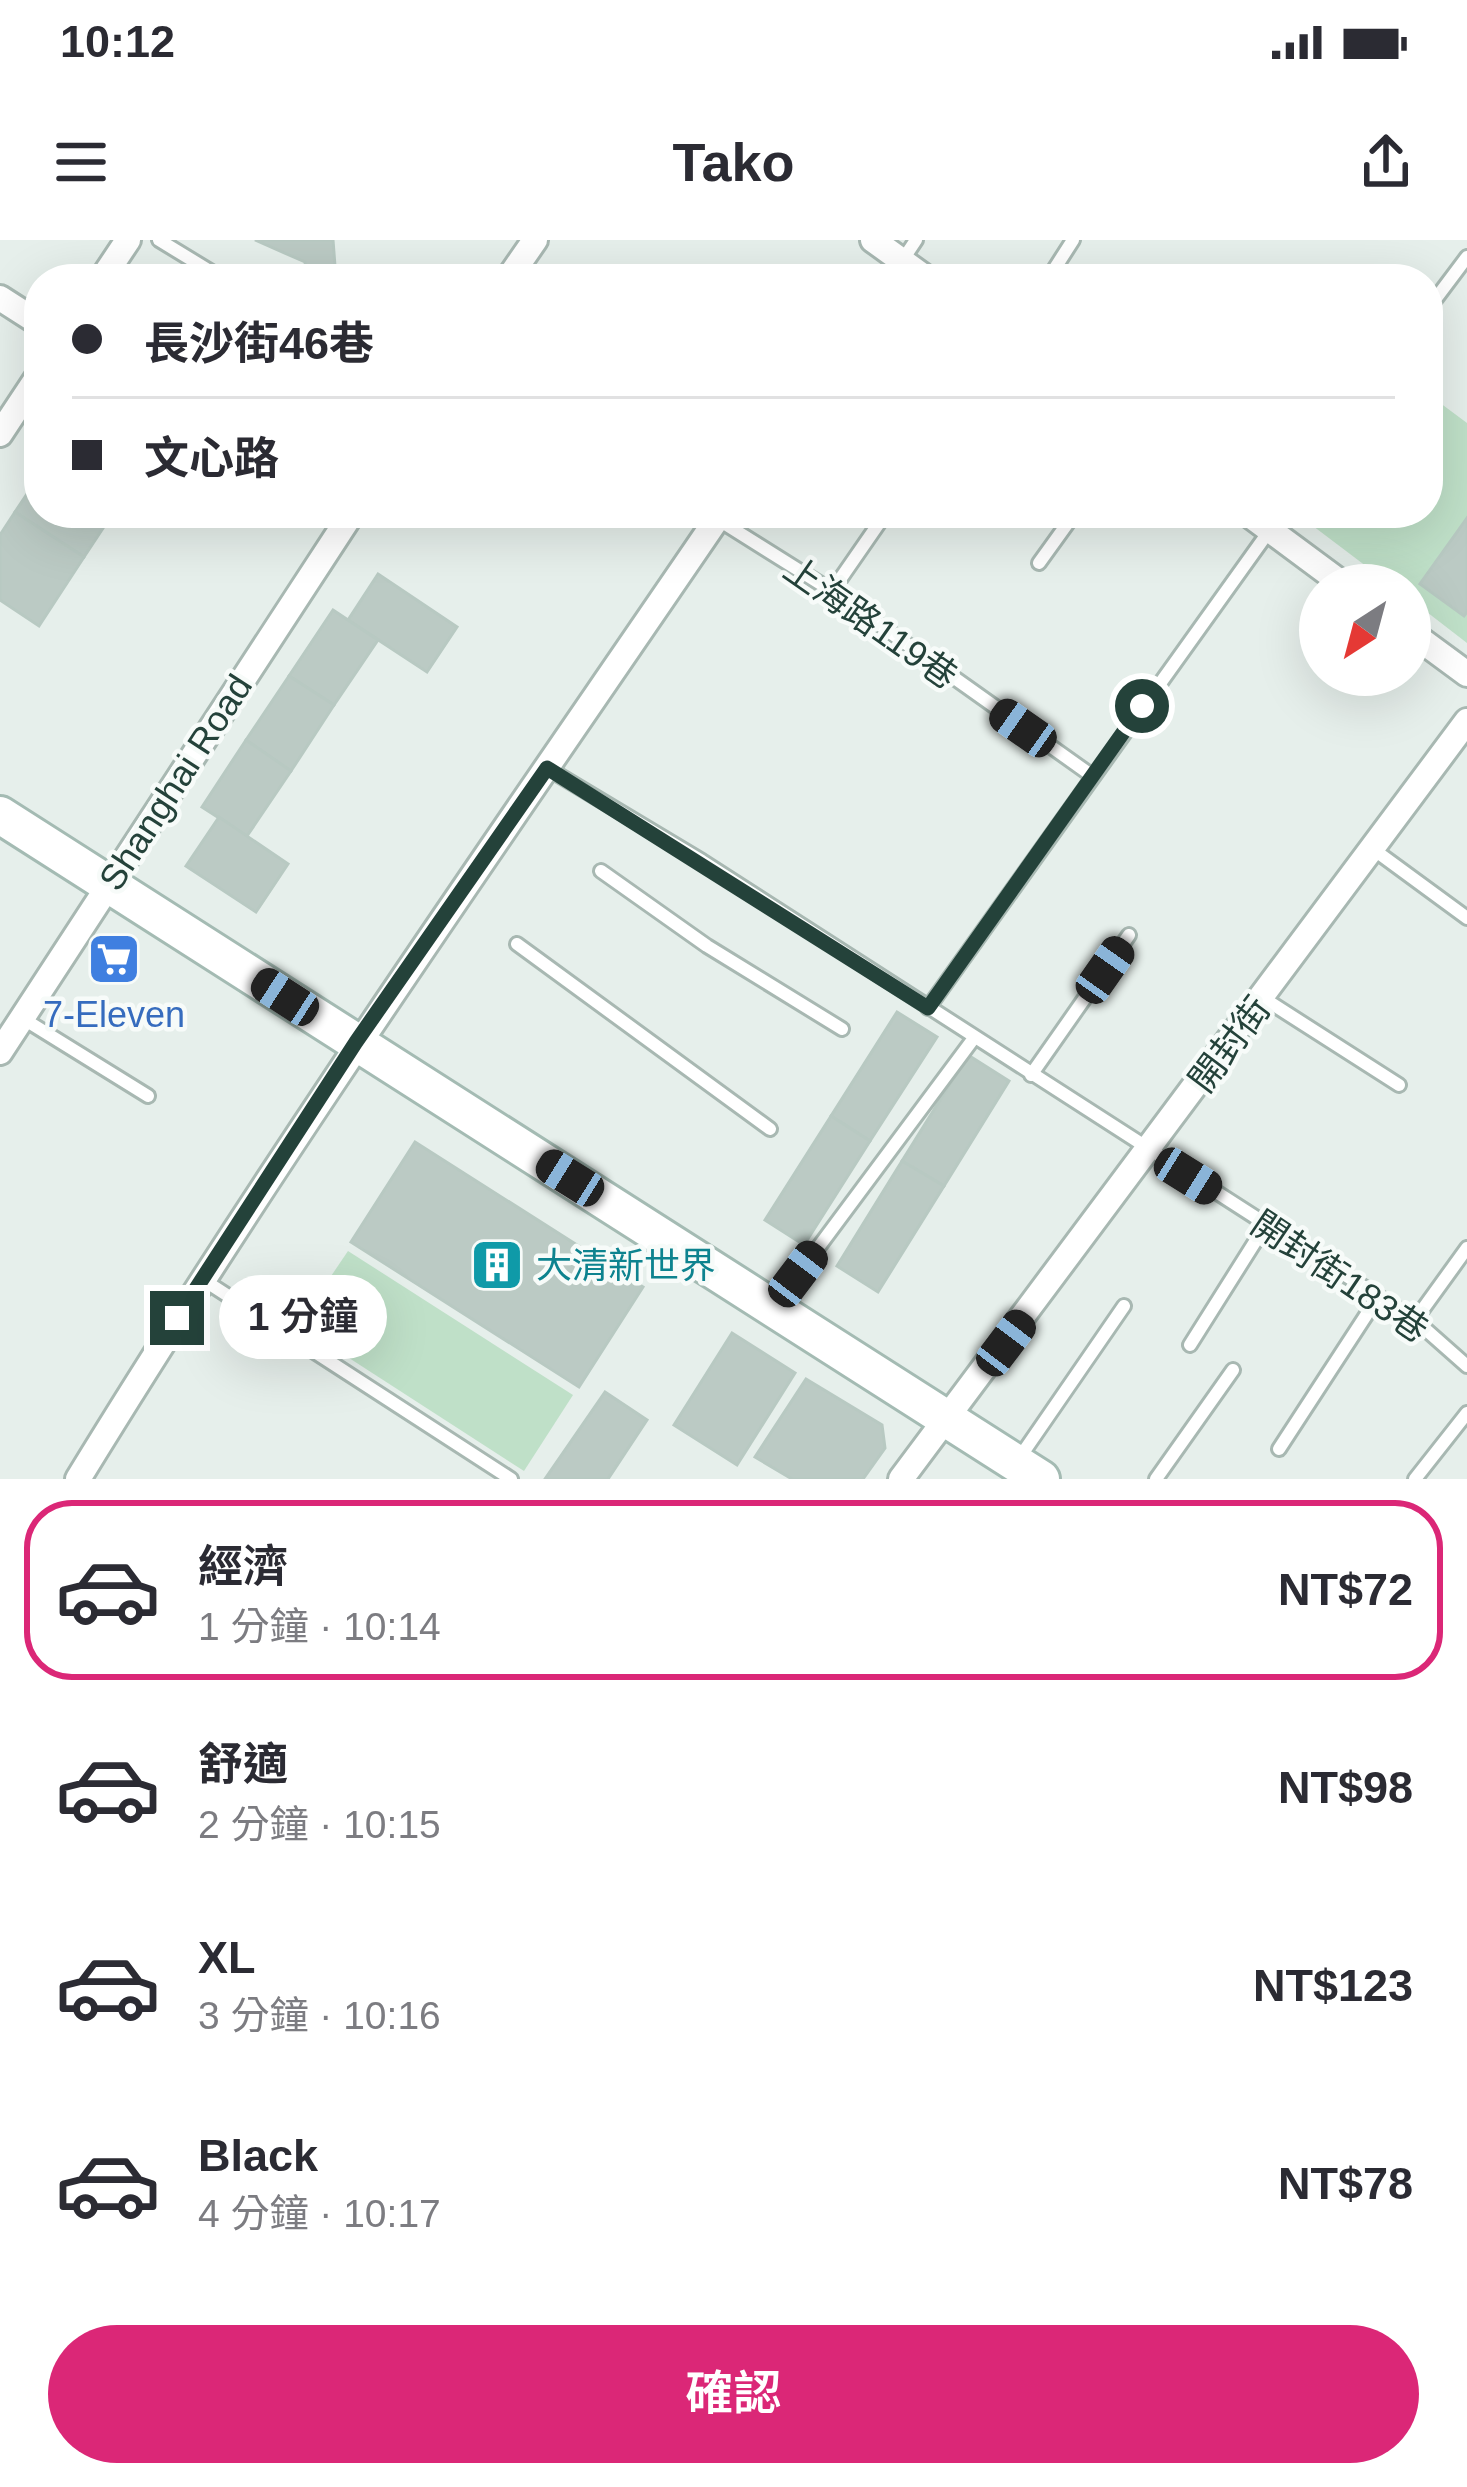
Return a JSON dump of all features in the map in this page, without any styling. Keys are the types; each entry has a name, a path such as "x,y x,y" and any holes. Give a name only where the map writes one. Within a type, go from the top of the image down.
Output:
{"street":[{"path":"873,240 909,250"},
{"path":"0,434 24,398"},
{"name":"Shanghai Road","path":"0,1052 342,528"},
{"path":"78,1479 201,1278 356,1042 547,768 704,528"},
{"path":"1283,528 1322,564"},
{"path":"1431,647 1467,674"},
{"name":"開封街","path":"902,1479 1467,721"},
{"path":"0,815 1029,1471"}],"lane":[{"path":"159,240 198,264"},
{"path":"1443,289 1467,256"},
{"name":"上海路119巷","path":"731,528 832,591 1091,775"},
{"path":"832,591 876,528"},
{"path":"1039,563 1064,528"},
{"path":"928,1008 1272,528"},
{"name":"開封街183巷","path":"547,768 1414,1320 1467,1366"},
{"path":"1372,849 1467,918"},
{"path":"601,871 707,946 842,1029"},
{"path":"1031,1075 1129,935"},
{"path":"517,944 770,1129"},
{"path":"1263,998 1399,1085"},
{"path":"22,1018 148,1096"},
{"path":"773,1308 974,1038"},
{"path":"1190,1345 1265,1226"},
{"path":"1414,1320 1467,1248"},
{"path":"201,1278 511,1479"},
{"path":"1279,1449 1378,1298"},
{"path":"1029,1471 1124,1306"},
{"path":"1156,1479 1233,1370"},
{"path":"1415,1479 1467,1413"}],"green space":[{"path":"1443,405 1467,423 1467,643 1431,615 1431,564 1363,564 1316,528 1443,528"},
{"path":"348,1251 573,1395 524,1471 298,1325"}],"building":[{"path":"255,240 333,240 335,264 305,262"},
{"path":"15,512 24,518 24,528 40,528 84,557 39,626 0,600 0,535"},
{"path":"1467,518 1464,616 1431,592 1431,569"},
{"path":"40,528 103,528 84,557"},
{"path":"378,574 457,627 427,672 348,620"},
{"path":"333,610 378,640 334,705 289,676"},
{"path":"289,676 334,705 291,771 246,740"},
{"path":"246,740 291,771 247,836 202,807"},
{"path":"219,817 288,864 256,912 186,866"},
{"path":"897,1012 937,1037 870,1141 831,1116"},
{"path":"968,1055 1009,1081 944,1186 902,1161"},
{"path":"831,1116 870,1141 804,1245 765,1220"},
{"name":"大清新世界","path":"415,1142 643,1287 579,1387 351,1242"},
{"path":"902,1161 944,1186 878,1292 837,1266"},
{"path":"732,1333 795,1373 737,1465 674,1425"},
{"path":"806,1379 882,1425 885,1448 863,1479 792,1479 755,1457"},
{"path":"605,1392 647,1420 608,1479 545,1479"}],"place":[{"name":"7-Eleven","path":"114,959"},
{"name":"大清新世界","path":"497,1265"}],"route":[{"path":"177,1318 356,1042 547,768 928,1008 1142,706"}]}
